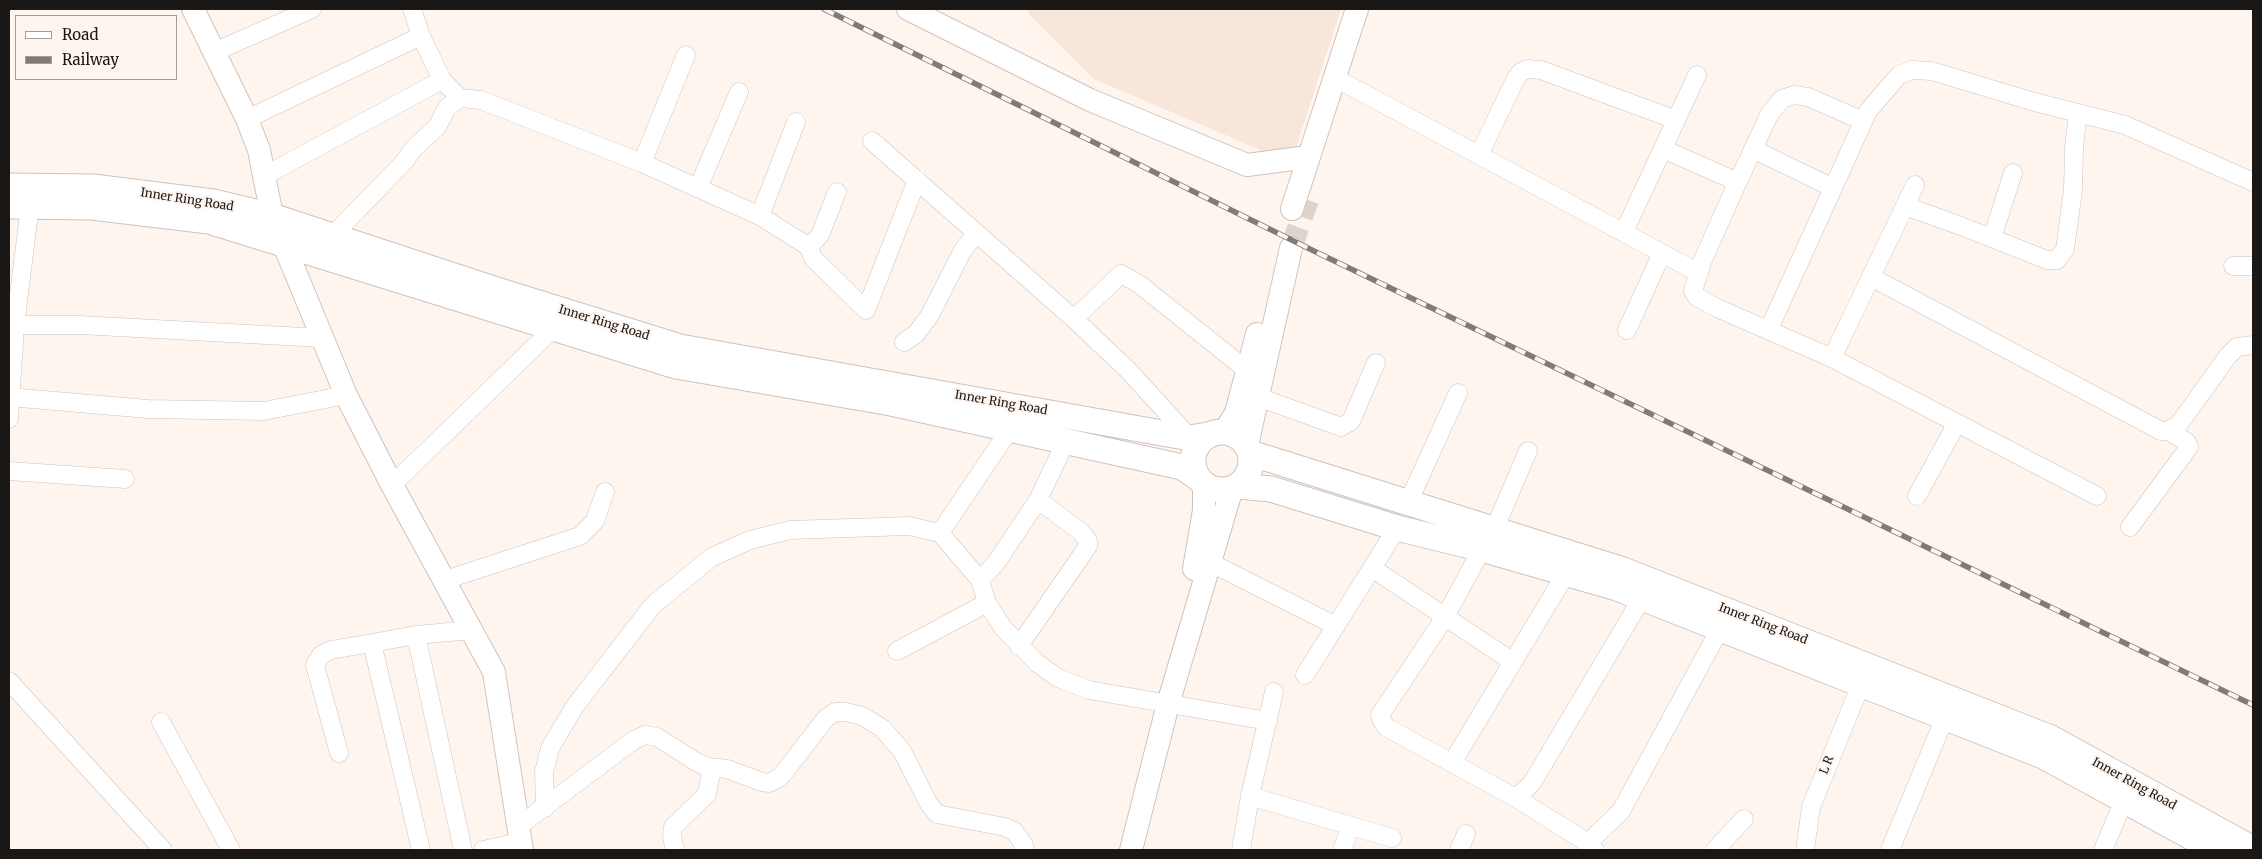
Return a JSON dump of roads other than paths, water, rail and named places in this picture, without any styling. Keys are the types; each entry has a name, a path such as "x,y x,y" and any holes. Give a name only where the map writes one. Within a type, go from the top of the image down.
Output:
{"main road":[{"name":"Inner Ring Road","path":"9,186 93,188 213,202 272,216 497,290 680,347 1207,435"},
{"name":"Inner Ring Road","path":"19,206 92,207 209,221 676,366 891,402 1182,467 1201,481"},
{"path":"1233,434 1248,449 1249,470 1235,487 1223,490 1201,481 1192,459 1195,449 1207,435 1233,434"},
{"name":"Inner Ring Road","path":"1248,449 1408,503 1567,572 1642,598 2043,756 2215,850"},
{"name":"Inner Ring Road","path":"1235,487 1271,488 1397,528 1488,539 1623,570 2051,738 2253,849"}],"street":[{"path":"193,9 247,119 259,150 272,216 282,245 346,395 392,485 494,672 520,840"},
{"path":"214,52 312,9"},
{"path":"412,9 421,36 442,80 460,98 481,100 642,163 760,216 808,248 813,258 866,310 917,180"},
{"path":"908,9 1090,100 1247,165 1308,158"},
{"path":"1358,9 1337,79 1300,205 1308,158 1358,9"},
{"path":"247,119 421,36"},
{"path":"642,163 686,55"},
{"path":"1479,155 1516,78 1527,69 1541,70 1676,120"},
{"path":"1769,329 1868,111 1899,75 1912,70 1932,71 2125,125 2253,182"},
{"path":"1624,232 1697,75"},
{"path":"1337,79 1699,273"},
{"path":"264,176 442,80"},
{"path":"698,188 739,92"},
{"path":"1863,121 1808,97 1794,95 1782,99 1776,106 1738,182 1693,291 1697,297 1832,358 2097,496"},
{"path":"332,236 404,162 414,148 437,127 446,108 460,98"},
{"path":"1905,206 2047,260 2053,261 2060,258 2065,249 2073,190 2074,147 2078,113"},
{"path":"760,216 796,122"},
{"path":"872,141 1074,319 1128,370 1207,435 1236,413 1285,248 1248,449"},
{"path":"1663,149 1738,182"},
{"path":"1754,149 1833,188"},
{"path":"1992,238 2013,173"},
{"path":"1832,358 1915,185"},
{"path":"808,248 820,235 837,192"},
{"path":"9,418 19,206"},
{"path":"904,342 916,334 930,315 963,250 976,234"},
{"path":"1627,330 1662,252"},
{"path":"2233,266 2253,266"},
{"path":"1074,319 1121,274 1139,284 1248,371"},
{"path":"1871,277 2161,431 2168,431 2187,442 2190,447 2130,527"},
{"path":"12,325 80,325 322,338"},
{"path":"392,485 554,328"},
{"path":"2168,431 2179,424 2228,356 2237,347 2253,345"},
{"path":"1258,397 1341,428 1351,421 1376,363"},
{"path":"1408,503 1458,393"},
{"path":"10,397 148,408 264,411 346,395"},
{"path":"1917,496 1957,423"},
{"path":"940,533 1010,429"},
{"path":"980,580 996,563 1038,500 1066,441"},
{"path":"1528,451 1488,539 1444,616 1380,715 1386,727 1516,798 1592,847 1621,811 1720,629"},
{"path":"9,471 125,479"},
{"path":"1170,696 1204,510 1201,481"},
{"path":"1131,850 1170,696 1209,562 1235,487"},
{"path":"445,580 580,536 595,521 605,492"},
{"path":"1019,646 1088,546 1088,541 1081,532 1038,500"},
{"path":"545,808 544,772 550,748 575,706 653,605 712,556 750,540 790,530 909,526 940,533 980,580 987,603 1003,628 1037,663 1058,678 1089,690 1170,696 1268,721"},
{"path":"1305,674 1397,528"},
{"path":"1209,562 1336,626"},
{"path":"1372,568 1513,662"},
{"path":"1452,763 1567,572"},
{"path":"1516,798 1532,783 1642,598"},
{"path":"897,651 987,603"},
{"path":"339,753 315,665 321,655 331,650 416,635 472,630"},
{"path":"416,635 463,850"},
{"path":"372,643 421,850"},
{"path":"9,681 159,849"},
{"name":"L R","path":"1805,850 1811,807 1861,684"},
{"path":"1241,850 1250,796 1274,692"},
{"path":"482,850 520,840 545,808 634,740 645,736 657,738 698,763 712,768 727,769 769,783 779,778 826,718 835,712 862,716 882,728 902,751 929,804 937,814 1005,827 1014,831 1024,846 1024,850"},
{"path":"1890,850 1945,717"},
{"path":"161,722 230,850"},
{"path":"674,850 673,827 707,794 712,768"},
{"path":"1250,796 1392,838"},
{"path":"2103,850 2124,800"},
{"path":"1715,850 1744,819"},
{"path":"1342,850 1351,826"}],"tunnel":[{"path":"1291,248 1308,200"}],"railway":[{"path":"824,9 1318,253 2253,705"}]}
